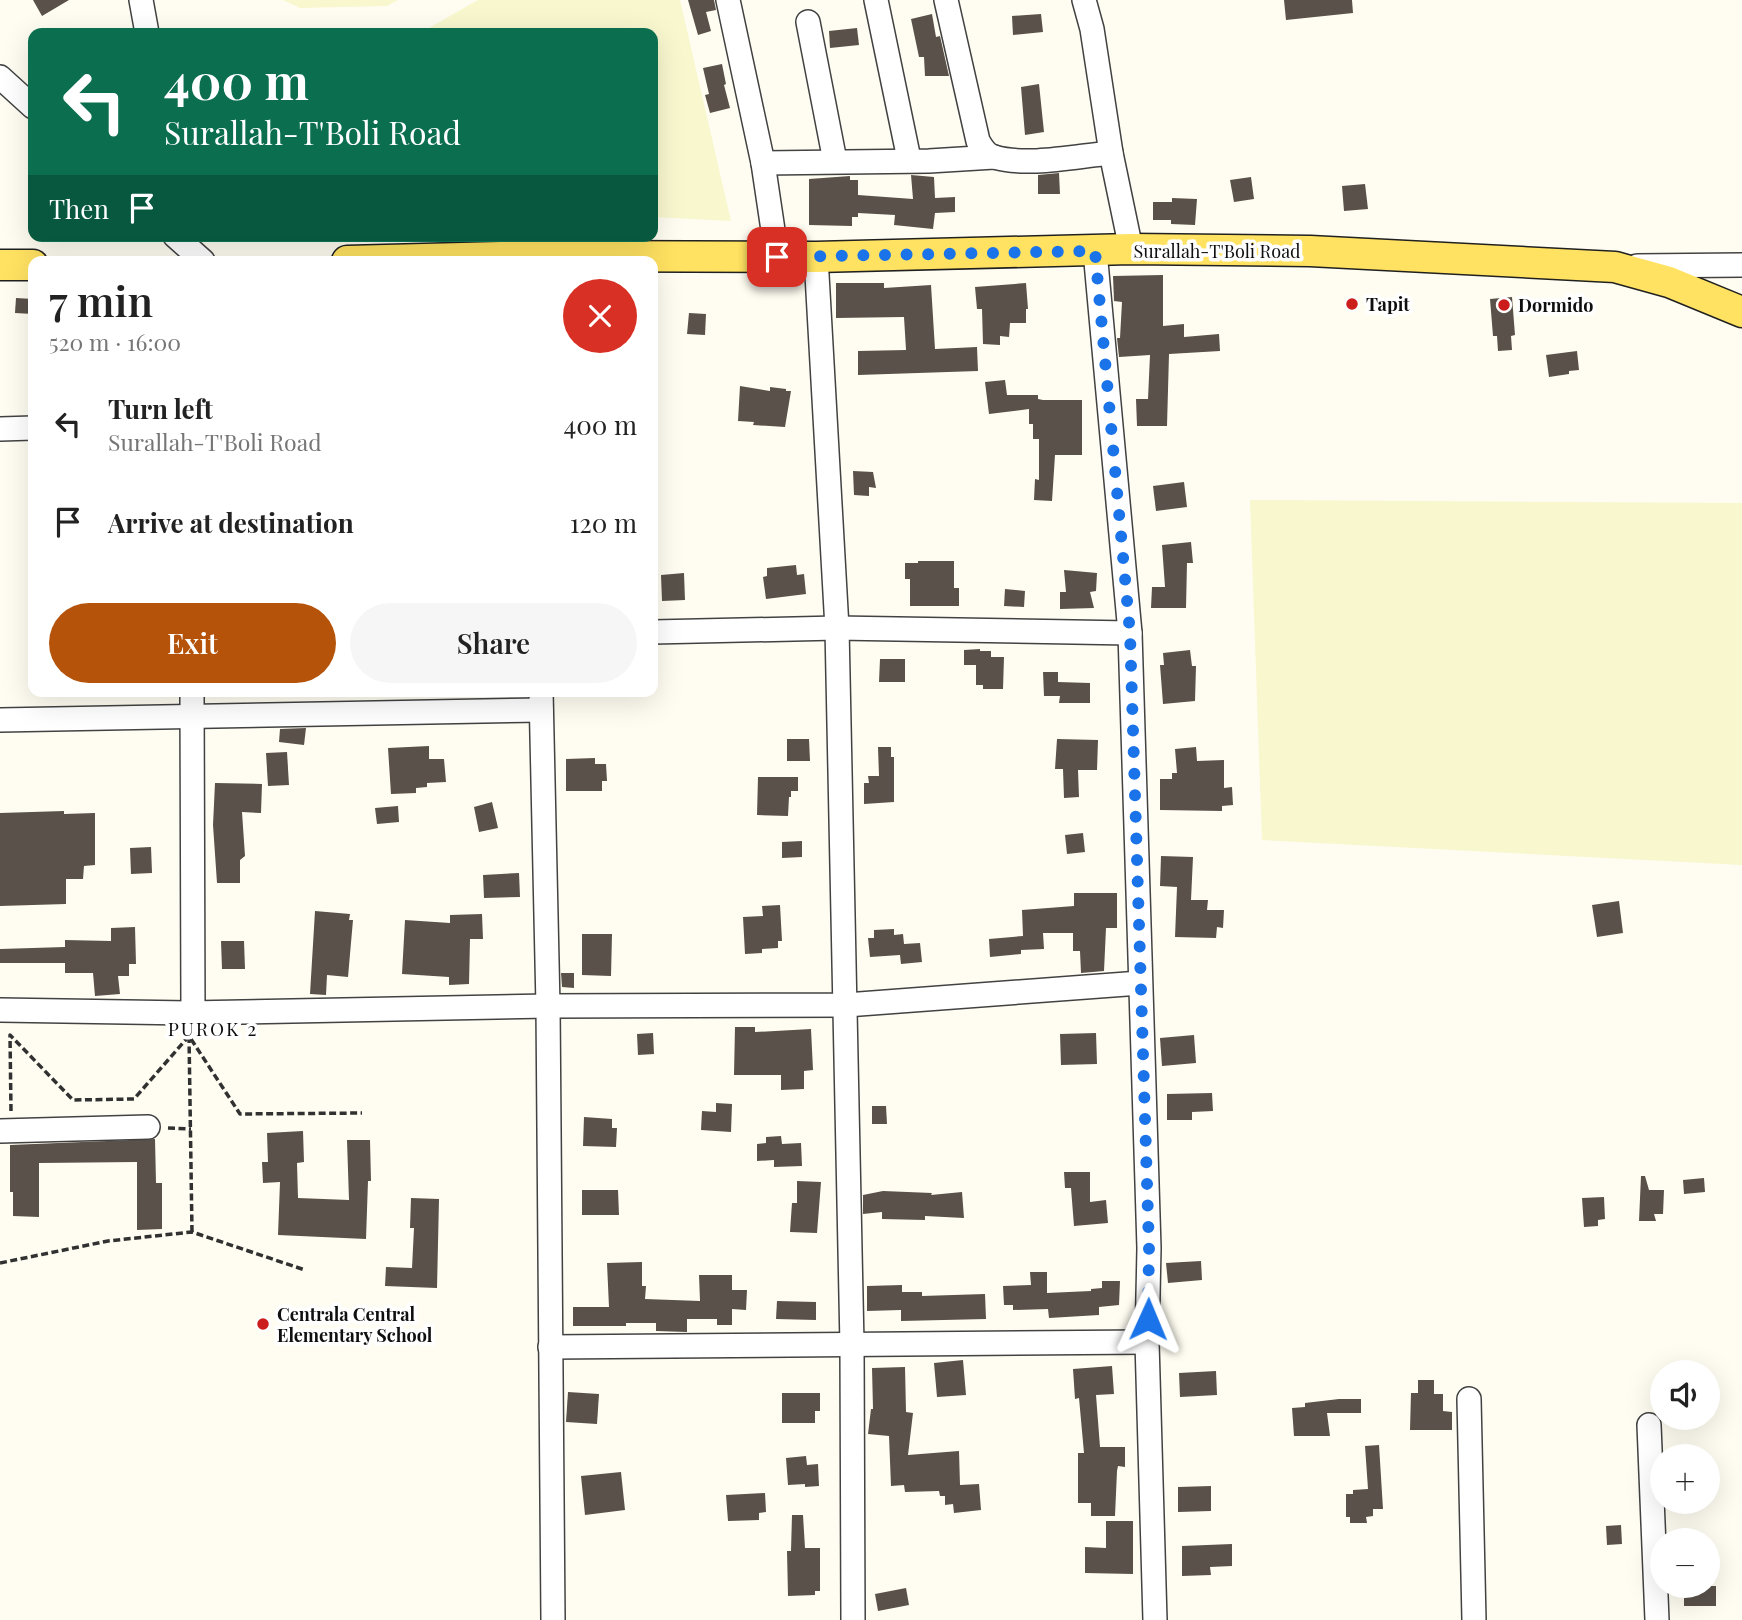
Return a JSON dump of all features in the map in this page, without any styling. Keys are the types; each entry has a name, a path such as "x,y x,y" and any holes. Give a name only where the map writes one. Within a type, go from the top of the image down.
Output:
{"main road":[{"name":"Surallah-T'Boli Road","path":"658,258 1131,250 1310,251 1615,267 1669,282 1742,312"},
{"path":"0,265 28,265"}],"street":[{"path":"141,0 146,28"},
{"path":"728,0 763,163 777,257"},
{"path":"876,0 909,159"},
{"path":"946,0 978,141 982,148 994,157"},
{"path":"1084,0 1092,29 1111,153 1131,250"},
{"path":"808,22 835,161"},
{"path":"0,77 28,102"},
{"path":"763,163 909,159 929,161 994,157 1034,161 1111,153"},
{"path":"181,244 197,256"},
{"path":"1095,251 1130,633 1149,1248 1147,1342 1155,1620"},
{"path":"816,257 837,628 852,1345 853,1620"},
{"path":"1615,267 1742,265"},
{"path":"0,429 28,428"},
{"path":"658,632 837,628 1130,633"},
{"path":"191,1013 192,697"},
{"path":"0,720 541,701 548,1006 553,1620"},
{"path":"0,1010 191,1013 548,1006 846,1005 1140,983"},
{"path":"5,1131 148,1127"},
{"path":"550,1348 1147,1342"},
{"path":"1469,1399 1474,1620"},
{"path":"1648,1425 1657,1620"}],"path":[{"path":"191,1013 192,1232"},
{"path":"5,1131 10,1035 73,1100 134,1099 190,1036"},
{"path":"190,1036 240,1114 362,1113"},
{"path":"0,1263 108,1241 192,1232 305,1270"}],"green space":[{"path":"283,0 398,0 387,6 300,8"},
{"path":"478,0 680,0 731,221 658,217 658,28 429,28"},
{"path":"1250,500 1742,503 1742,865 1262,840"}],"building":[{"path":"33,0 69,0 42,16"},
{"path":"688,0 714,0 716,10 706,12 711,31 698,35"},
{"path":"1284,0 1352,0 1353,13 1286,20"},
{"path":"932,14 936,37 940,36 949,76 925,76 924,57 919,57 911,19"},
{"path":"1041,14 1043,32 1013,35 1012,16"},
{"path":"857,28 859,45 830,48 829,31"},
{"path":"722,64 730,108 710,113 705,95 709,94 703,68"},
{"path":"1039,84 1044,132 1025,135 1021,87"},
{"path":"1059,173 1060,194 1038,194 1038,175"},
{"path":"911,175 934,177 935,198 955,197 955,212 935,213 933,229 894,225 895,215 858,213 858,217 852,217 852,226 809,225 809,179 850,176 850,180 858,180 858,195 913,199"},
{"path":"1251,177 1254,199 1234,202 1230,180"},
{"path":"1365,184 1368,209 1344,211 1342,186"},
{"path":"1172,198 1197,199 1195,225 1171,224 1171,220 1153,220 1153,202 1172,202"},
{"path":"1163,275 1163,326 1184,324 1184,337 1219,334 1220,351 1169,354 1167,426 1137,426 1136,399 1148,399 1150,355 1119,357 1117,338 1120,338 1122,302 1114,301 1113,276"},
{"path":"836,283 884,283 884,288 931,285 935,349 977,347 978,371 858,375 858,351 906,350 904,317 836,318"},
{"path":"1026,283 1026,323 1010,323 1009,337 1000,336 1000,345 983,344 982,309 977,309 975,287"},
{"path":"1512,297 1515,335 1511,336 1512,350 1498,351 1497,336 1493,336 1490,299"},
{"path":"16,298 28,299 28,314 15,313"},
{"path":"689,313 706,314 705,335 687,334"},
{"path":"1577,351 1579,370 1549,377 1546,355"},
{"path":"1005,380 1007,395 1038,395 1038,399 1043,400 1082,400 1082,455 1055,455 1052,501 1034,500 1035,479 1039,480 1039,439 1033,439 1029,409 989,414 985,382"},
{"path":"740,386 791,391 785,427 738,421"},
{"path":"853,471 873,472 876,488 869,487 869,496 854,495"},
{"path":"1184,482 1187,507 1156,511 1153,486"},
{"path":"1191,542 1193,563 1187,563 1186,608 1151,608 1152,587 1165,587 1162,545"},
{"path":"954,561 954,588 959,588 959,606 910,606 910,579 905,579 905,563"},
{"path":"796,565 797,575 804,574 806,594 766,599 763,577 767,576 767,568"},
{"path":"1064,570 1097,573 1096,591 1090,592 1094,608 1060,609 1060,592 1066,592"},
{"path":"684,573 685,600 662,601 661,575"},
{"path":"1005,589 1025,591 1024,607 1004,606"},
{"path":"964,650 991,651 991,657 1004,657 1003,689 983,689 983,685 976,685 976,665 964,665"},
{"path":"1190,650 1192,666 1196,666 1195,701 1163,704 1160,665 1164,665 1163,653"},
{"path":"880,659 905,659 905,682 879,682"},
{"path":"1043,672 1058,672 1058,682 1090,683 1090,703 1059,703 1060,696 1044,696"},
{"path":"306,728 304,745 279,742 280,729"},
{"path":"787,739 809,739 810,761 787,761"},
{"path":"1057,739 1098,740 1097,770 1078,770 1079,797 1064,798 1063,769 1055,769"},
{"path":"429,746 429,759 444,759 446,782 427,783 427,787 416,788 416,793 391,794 388,748"},
{"path":"878,747 891,747 891,757 894,757 894,802 864,804 864,783 869,783 868,776 879,776"},
{"path":"1196,747 1197,761 1224,760 1224,788 1232,787 1233,805 1222,806 1222,811 1160,810 1160,779 1172,779 1172,773 1177,773 1175,749"},
{"path":"287,752 289,785 268,786 266,753"},
{"path":"595,758 595,764 606,764 607,781 602,781 602,791 566,791 566,759"},
{"path":"758,777 798,777 798,791 791,791 789,797 788,816 757,815"},
{"path":"215,783 262,784 261,813 242,812 245,856 240,860 240,883 217,883 213,825"},
{"path":"492,802 498,828 479,832 474,807"},
{"path":"398,806 399,822 377,824 375,808"},
{"path":"64,811 64,814 95,813 95,865 84,866 83,879 66,879 66,904 0,906 0,813"},
{"path":"1083,833 1085,852 1067,854 1065,835"},
{"path":"802,841 802,857 782,858 782,842"},
{"path":"151,847 152,873 131,874 130,848"},
{"path":"1161,856 1193,857 1191,900 1208,900 1207,910 1224,910 1223,928 1217,927 1216,938 1175,937 1177,887 1160,886"},
{"path":"519,873 520,897 484,898 483,875"},
{"path":"1074,893 1117,893 1117,928 1106,928 1104,971 1081,973 1080,951 1073,951 1073,933 1043,933 1044,949 1021,950 1021,954 990,957 989,939 1023,936 1022,910 1074,906"},
{"path":"1619,901 1623,933 1597,937 1592,905"},
{"path":"780,905 782,941 778,941 778,948 745,954 743,917 763,916 762,906"},
{"path":"315,911 350,914 349,920 353,920 348,977 327,975 326,995 310,994"},
{"path":"482,914 483,939 470,939 469,984 449,985 449,977 402,974 405,920 450,923 450,915"},
{"path":"135,927 136,964 129,964 129,976 118,976 120,994 95,996 93,973 65,973 65,963 0,963 0,949 65,947 65,940 111,941 111,928"},
{"path":"894,929 894,935 903,934 904,944 920,943 922,962 901,964 900,955 870,957 868,938 874,938 874,930"},
{"path":"582,934 612,934 611,976 582,975"},
{"path":"221,941 244,941 245,969 222,969"},
{"path":"561,973 574,973 574,988 562,987"},
{"path":"735,1027 755,1027 755,1032 811,1029 813,1070 804,1071 804,1089 781,1090 781,1075 734,1075"},
{"path":"653,1033 654,1054 638,1055 637,1034"},
{"path":"1096,1033 1097,1064 1061,1065 1060,1034"},
{"path":"1194,1035 1196,1063 1162,1066 1160,1038"},
{"path":"1212,1093 1213,1111 1192,1112 1192,1120 1167,1120 1167,1094"},
{"path":"716,1103 732,1104 731,1132 701,1130 702,1111 716,1112"},
{"path":"872,1106 886,1106 887,1124 872,1124"},
{"path":"584,1117 612,1119 612,1128 617,1128 616,1147 583,1146"},
{"path":"303,1131 304,1162 297,1163 298,1198 349,1200 347,1140 370,1140 371,1181 368,1181 366,1239 278,1235 280,1182 263,1183 262,1162 268,1162 267,1133"},
{"path":"781,1136 782,1144 801,1143 802,1166 774,1167 774,1160 757,1161 757,1144 766,1143 766,1137"},
{"path":"155,1139 156,1183 162,1183 162,1229 137,1230 137,1162 39,1163 39,1217 13,1216 10,1145"},
{"path":"1064,1172 1090,1172 1090,1202 1106,1200 1108,1223 1074,1226 1071,1188 1065,1188"},
{"path":"1641,1176 1645,1176 1649,1190 1664,1190 1663,1214 1654,1214 1656,1221 1639,1221"},
{"path":"1704,1178 1705,1192 1684,1194 1683,1180"},
{"path":"797,1181 821,1182 817,1233 790,1232 792,1203 797,1203"},
{"path":"582,1190 618,1190 619,1215 582,1215"},
{"path":"883,1191 932,1193 931,1195 962,1192 964,1218 925,1216 925,1220 882,1219 882,1212 863,1214 863,1195"},
{"path":"1604,1197 1605,1219 1598,1220 1598,1226 1584,1227 1582,1198"},
{"path":"411,1198 439,1199 437,1288 385,1286 386,1267 412,1268 414,1228 410,1228"},
{"path":"1201,1261 1202,1280 1168,1283 1166,1263"},
{"path":"642,1262 645,1299 700,1301 699,1275 732,1275 732,1290 747,1290 746,1310 732,1309 732,1325 717,1325 717,1319 687,1319 687,1332 656,1331 656,1323 573,1326 573,1307 609,1307 607,1263"},
{"path":"1030,1272 1047,1272 1047,1293 1091,1291 1102,1288 1102,1281 1120,1281 1119,1305 1099,1307 1099,1315 1049,1318 1048,1309 1013,1310 1013,1305 1004,1305 1003,1286 1031,1285"},
{"path":"902,1285 902,1292 922,1292 922,1296 985,1294 986,1319 901,1321 901,1310 867,1311 867,1286"},
{"path":"777,1301 816,1302 816,1320 776,1319"},
{"path":"963,1360 966,1395 937,1397 934,1363"},
{"path":"1112,1366 1114,1394 1096,1395 1100,1447 1125,1447 1125,1467 1118,1466 1115,1516 1091,1516 1091,1503 1078,1503 1078,1453 1084,1453 1079,1398 1075,1399 1073,1369"},
{"path":"905,1367 906,1412 913,1413 908,1455 959,1451 960,1485 979,1484 981,1510 954,1513 953,1504 945,1505 945,1496 940,1496 939,1491 905,1492 904,1485 891,1486 889,1436 868,1434 873,1409 872,1368"},
{"path":"1216,1371 1217,1395 1180,1397 1179,1373"},
{"path":"1418,1380 1434,1380 1434,1394 1443,1394 1443,1411 1452,1412 1452,1430 1410,1430 1411,1393 1418,1393"},
{"path":"568,1392 599,1394 597,1424 566,1422"},
{"path":"782,1393 820,1393 820,1411 815,1411 815,1423 782,1423"},
{"path":"1361,1399 1361,1413 1327,1413 1330,1436 1294,1436 1292,1408 1305,1407 1305,1403"},
{"path":"1379,1445 1383,1509 1373,1509 1373,1516 1366,1517 1367,1523 1350,1523 1350,1517 1346,1517 1346,1494 1353,1494 1353,1490 1368,1489 1365,1446"},
{"path":"806,1456 807,1465 818,1464 819,1486 788,1485 786,1458"},
{"path":"621,1472 625,1510 585,1515 581,1476"},
{"path":"1211,1486 1211,1511 1178,1512 1178,1487"},
{"path":"765,1493 766,1512 759,1513 759,1520 728,1521 726,1495"},
{"path":"792,1515 803,1515 805,1548 820,1548 820,1591 815,1591 815,1595 788,1596 787,1551 791,1551"},
{"path":"1106,1521 1133,1521 1133,1574 1085,1573 1085,1547 1106,1548"},
{"path":"1621,1525 1622,1544 1607,1545 1606,1526"},
{"path":"1232,1544 1232,1566 1210,1567 1211,1575 1182,1576 1182,1546"},
{"path":"906,1588 909,1605 878,1611 875,1594"},
{"path":"1684,1598 1716,1598 1716,1606 1684,1606"}],"place":[{"name":"Tapit","path":"1352,304"},
{"name":"Dormido","path":"1504,305"},
{"name":"Centrala Central Elementary School","path":"263,1324"}],"district":[{"name":"PUROK 2","path":"213,1028"}],"route":[{"path":"777,257 1095,251 1130,633 1149,1248 1148,1319"}]}
